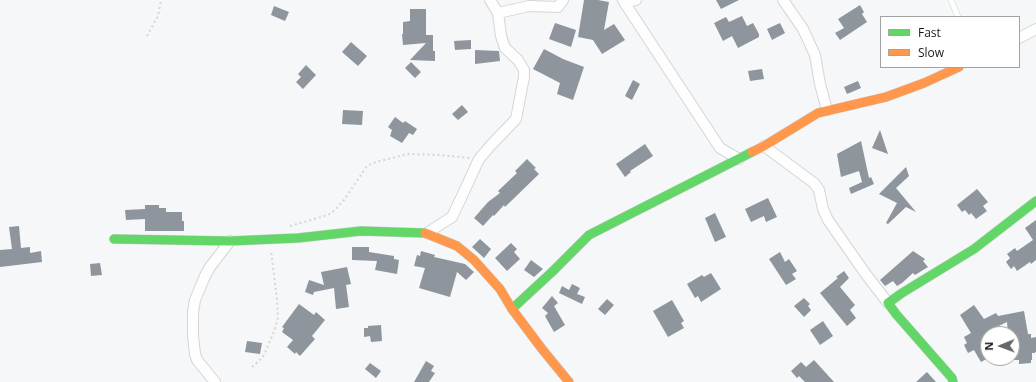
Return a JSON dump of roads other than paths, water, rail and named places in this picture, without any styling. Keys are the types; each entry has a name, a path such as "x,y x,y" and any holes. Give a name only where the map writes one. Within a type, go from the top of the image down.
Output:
{"street":[{"path":"427,233 452,217 479,159 516,119 524,70 518,60 505,47 501,36 498,13 490,0"},
{"path":"498,13 529,6 558,7 563,0"},
{"path":"636,0 624,1 720,148 739,160"},
{"path":"783,0 803,29 815,55 820,84 827,110"},
{"path":"1020,37 1036,29"},
{"path":"512,309 589,235 739,160 818,113 886,97 957,68"},
{"path":"764,146 814,184 819,190 823,209 828,220 896,314 952,378 953,382"},
{"path":"888,303 974,249 1036,201"},
{"path":"114,239 270,240 361,231 427,233 457,246 474,260 500,289 512,309 569,382"},
{"path":"214,382 197,360 195,354 193,313 195,300 205,276 230,240"}],"lane":[{"path":"951,0 958,16"}]}
